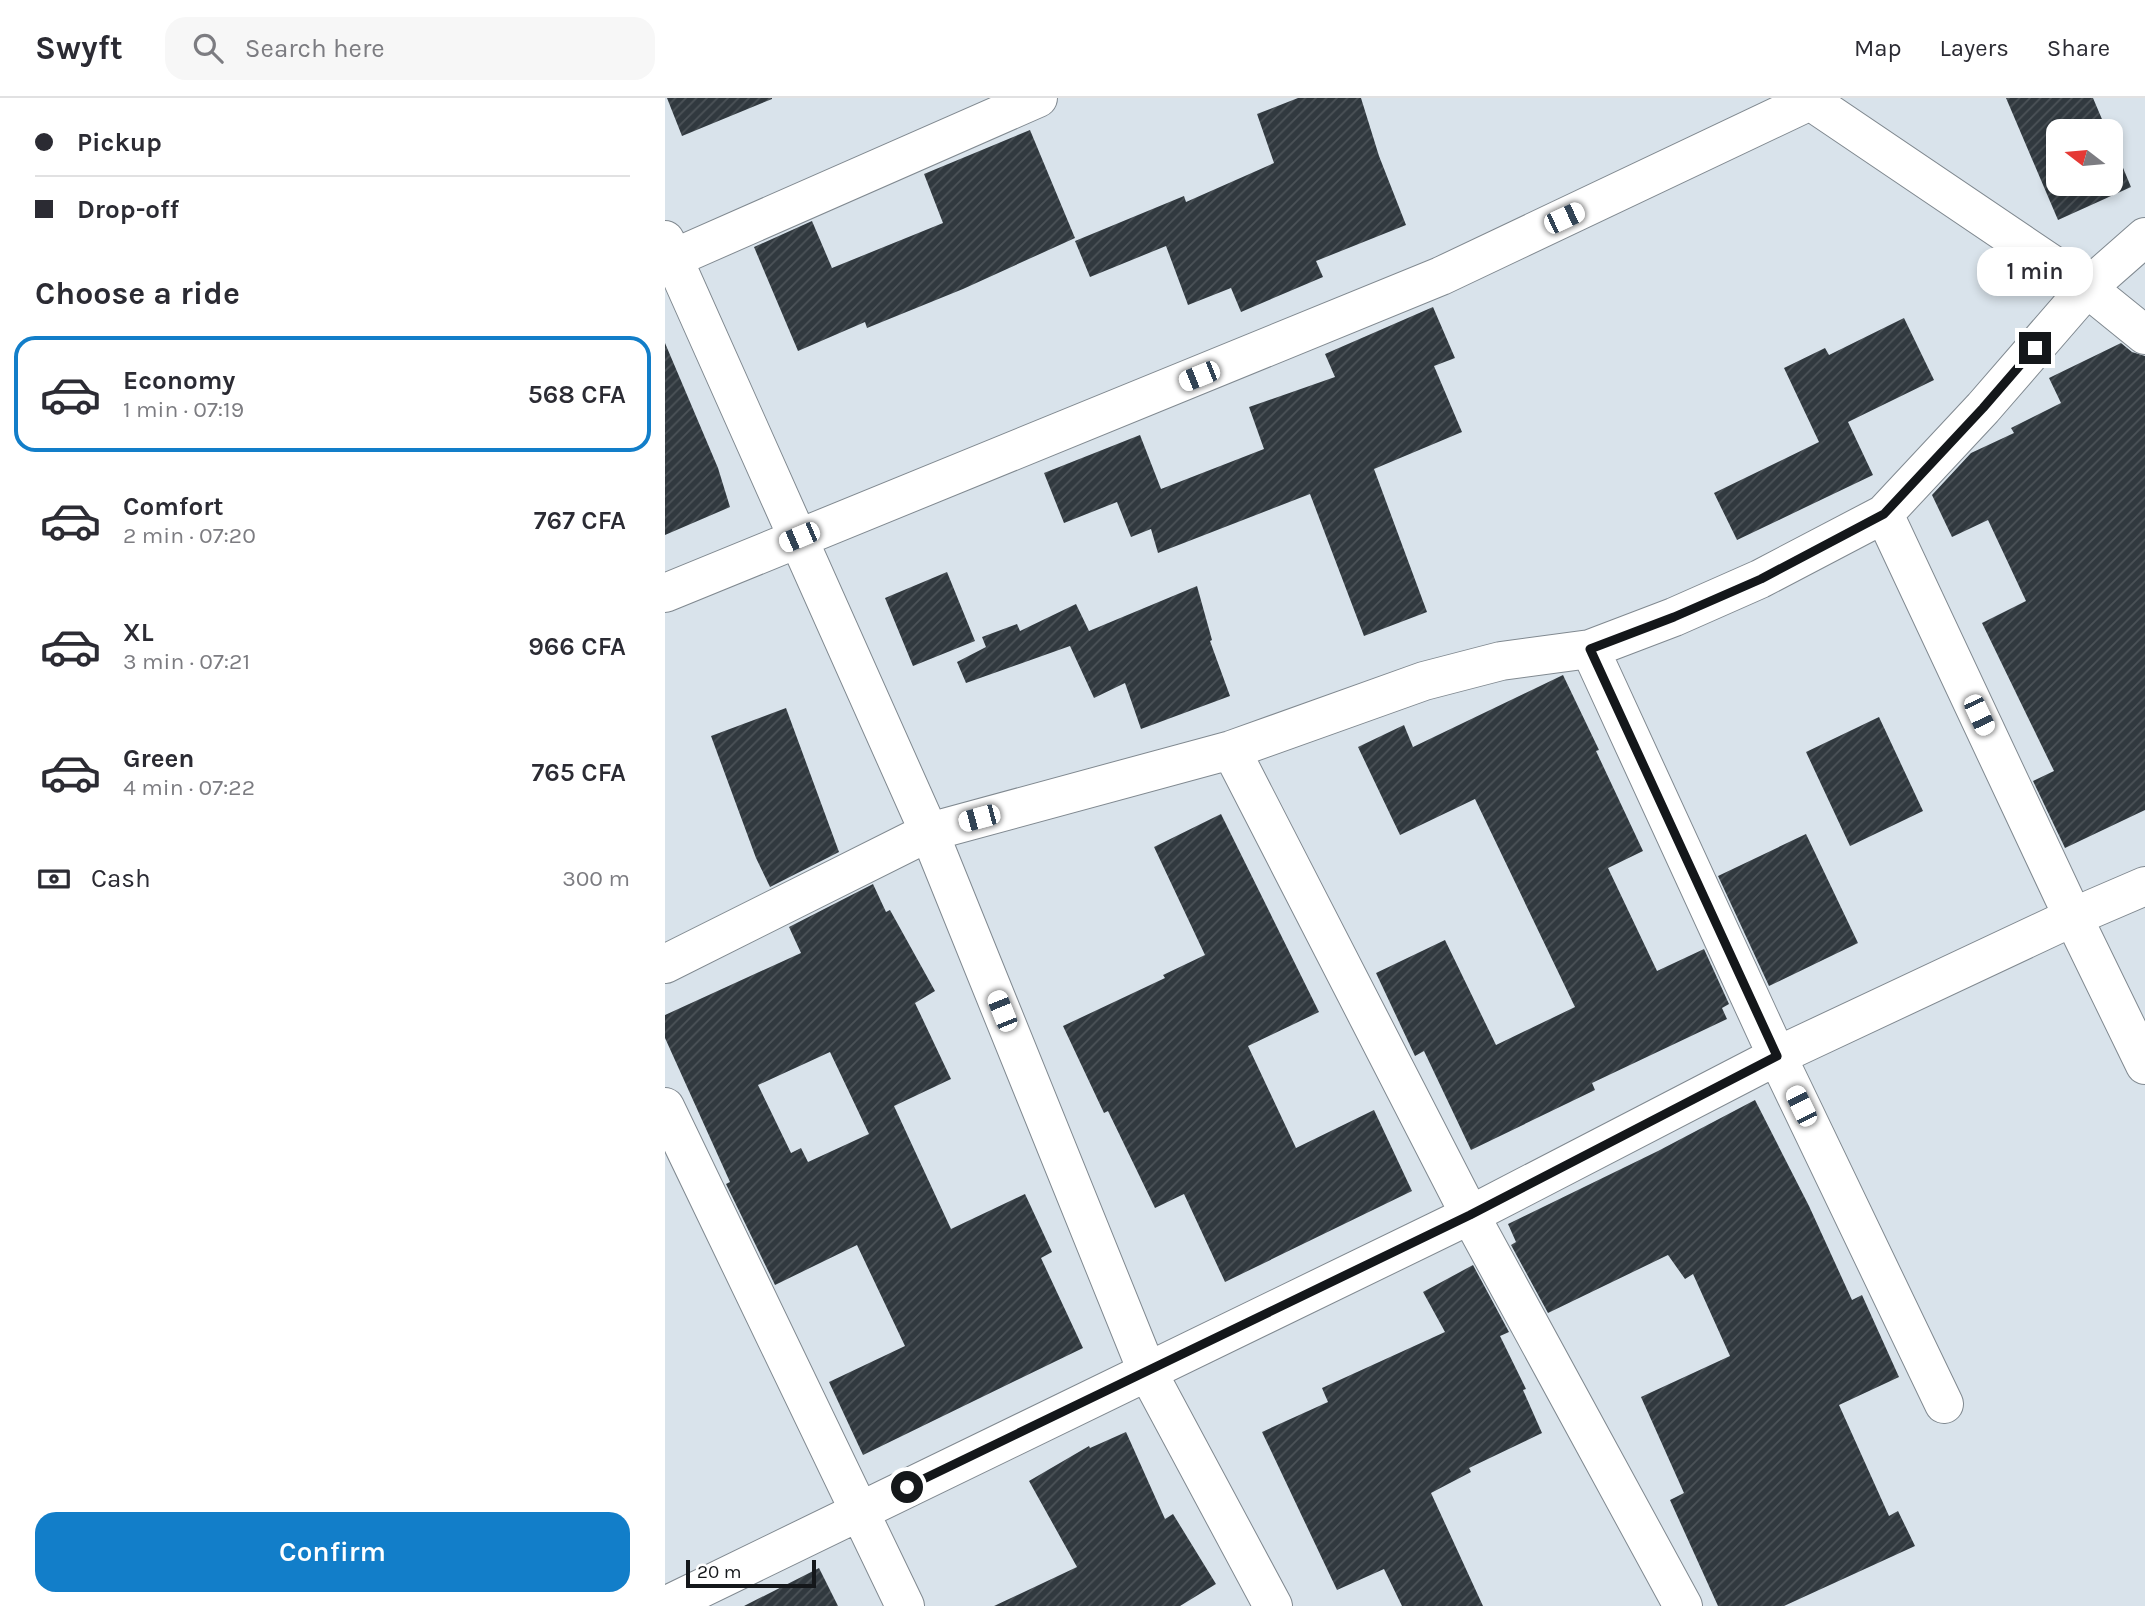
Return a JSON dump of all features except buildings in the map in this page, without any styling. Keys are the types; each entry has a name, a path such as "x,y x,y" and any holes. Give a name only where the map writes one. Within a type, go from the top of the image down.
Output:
{"street":[{"path":"1038,98 668,254 799,537 929,832 1147,1371 1273,1606"},
{"path":"665,593 1441,276 1808,100 2087,288 2145,335"},
{"path":"665,964 929,832 1231,750 1424,681 1501,661 1590,649 1674,617 1761,579 1884,514 1983,408 2087,288 2145,237"},
{"path":"1884,514 2145,1065"},
{"path":"1590,649 1777,1056 1944,1404"},
{"path":"1231,750 1470,1215 1683,1606"},
{"path":"665,1606 1470,1215 1777,1056 2073,916 2145,886"},
{"path":"665,1107 905,1606"}],"route":[{"path":"907,1487 1470,1215 1777,1056 1590,649 1674,617 1761,579 1884,514 2035,348"}]}
